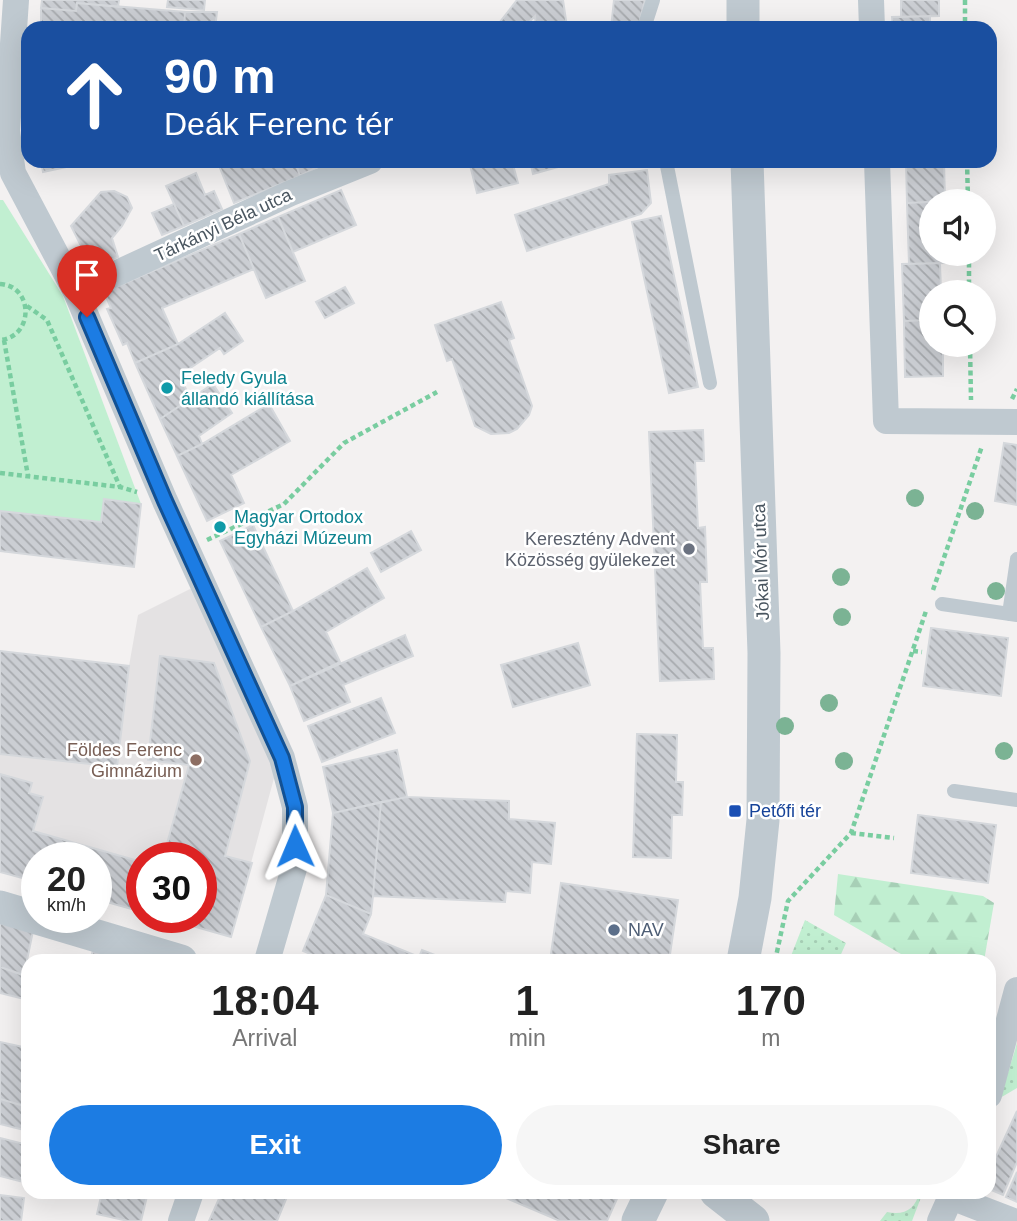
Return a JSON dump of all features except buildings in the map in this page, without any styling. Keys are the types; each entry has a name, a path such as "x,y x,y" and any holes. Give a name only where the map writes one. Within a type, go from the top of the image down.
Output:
{"street":[{"path":"16,0 7,170 76,292 165,501 282,758 295,807 295,865 269,954"},
{"path":"743,0 743,21"},
{"path":"871,0 872,21"},
{"name":"Tárkányi Béla utca","path":"76,292 291,193 353,168"},
{"name":"Jókai Mór utca","path":"744,954 755,898 762,820 764,653 747,168"},
{"path":"877,168 886,421 1017,422"},
{"path":"0,907 158,954"},
{"path":"996,1070 1017,990"},
{"path":"181,1221 189,1199"},
{"path":"638,1221 649,1199"},
{"path":"725,1199 753,1221"},
{"path":"948,1203 1013,1221"}],"lane":[{"path":"646,21 653,0"},
{"path":"667,168 710,383"},
{"path":"942,604 1013,614 1017,559"},
{"path":"954,791 1017,800"}],"path":[{"path":"965,0 965,21"},
{"path":"967,168 968,189"},
{"path":"0,284 8,284 20,292 27,306 47,320 120,487"},
{"path":"27,306 26,320 18,333 2,340 28,476"},
{"path":"777,954 788,901 851,833 913,651 981,421 972,357"},
{"path":"187,550 284,504 344,443 437,392"},
{"path":"0,472 120,487 165,501"},
{"path":"913,651 922,652"},
{"path":"851,833 894,838"}],"shaded area":[{"name":"Földes Ferenc Gimnázium","path":"196,586 277,767 231,937 217,933 217,842 126,842 126,893 112,877 112,842 21,842 21,878 0,872 0,754 117,767 138,615"}],"green space":[{"path":"0,200 3,200 63,296 141,504 104,500 101,522 0,511"},
{"path":"838,874 983,896 994,903 985,954 901,954 834,915"},
{"path":"805,920 846,943 841,954 792,954"},
{"path":"1017,1042 1017,1088 1000,1098 1015,1050"},
{"path":"917,1199 920,1199 912,1221 880,1221 887,1212 904,1212"}],"place":[{"name":"Feledy Gyula állandó kiállítása","path":"167,388"},
{"name":"Magyar Ortodox Egyházi Múzeum","path":"220,527"},
{"name":"Keresztény Advent Közösség gyülekezet","path":"689,549"},
{"name":"Földes Ferenc Gimnázium","path":"196,760"},
{"name":"Petőfi tér","path":"735,811"},
{"name":"NAV","path":"614,930"}],"route":[{"path":"87,317 165,501 282,758 295,807 295,846"}]}
